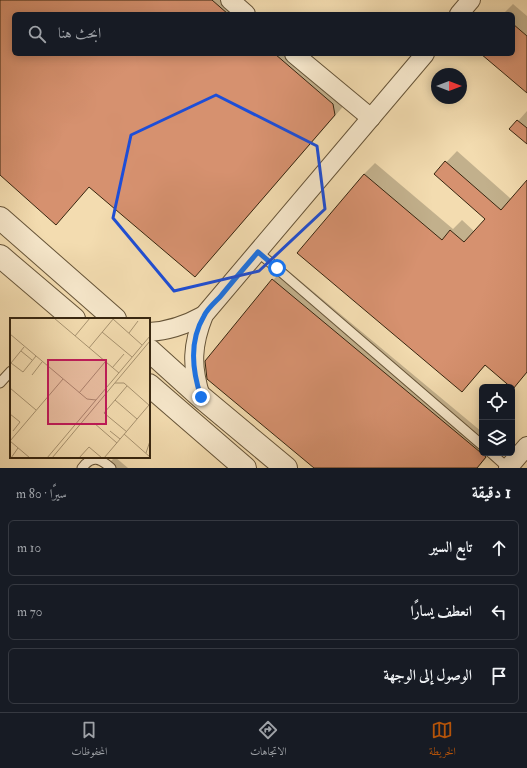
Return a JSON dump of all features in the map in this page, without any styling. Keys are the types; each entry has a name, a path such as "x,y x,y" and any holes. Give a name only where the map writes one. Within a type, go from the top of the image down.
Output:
{"street":[{"path":"230,0 244,12"},
{"path":"461,12 471,0"},
{"path":"296,56 371,118"},
{"path":"201,397 193,364 196,336 204,315 423,56"},
{"path":"0,218 114,318"},
{"path":"0,256 73,318"},
{"path":"150,332 175,328 204,315"},
{"path":"150,351 201,397 286,468"},
{"path":"150,387 245,468"},
{"path":"508,468 527,446"}],"lane":[{"path":"258,252 479,442"},
{"path":"0,383 10,371"},
{"path":"495,456 508,468"},
{"path":"82,468 89,461 94,459 100,460 111,468"}],"highlighted area":[{"path":"216,95 317,146 325,209 259,271 174,291 113,218 131,135"}],"building":[{"path":"0,0 212,0 226,12 12,12 12,56 277,56 333,104 335,115 195,277 89,187 56,225 0,175"},
{"path":"515,26 527,36 527,93 483,56 515,56"},
{"path":"517,120 527,128 527,144 509,129"},
{"path":"445,161 501,210 527,180 527,372 515,387 515,384 507,384 485,365 462,392 297,253 364,174 442,240 450,230 464,242 485,219 434,174"},
{"path":"272,279 479,451 479,456 486,457 477,468 314,468 207,379 205,361"}],"route":[{"path":"201,397 193,364 194,347 198,330 204,315 258,252 277,268"}]}
